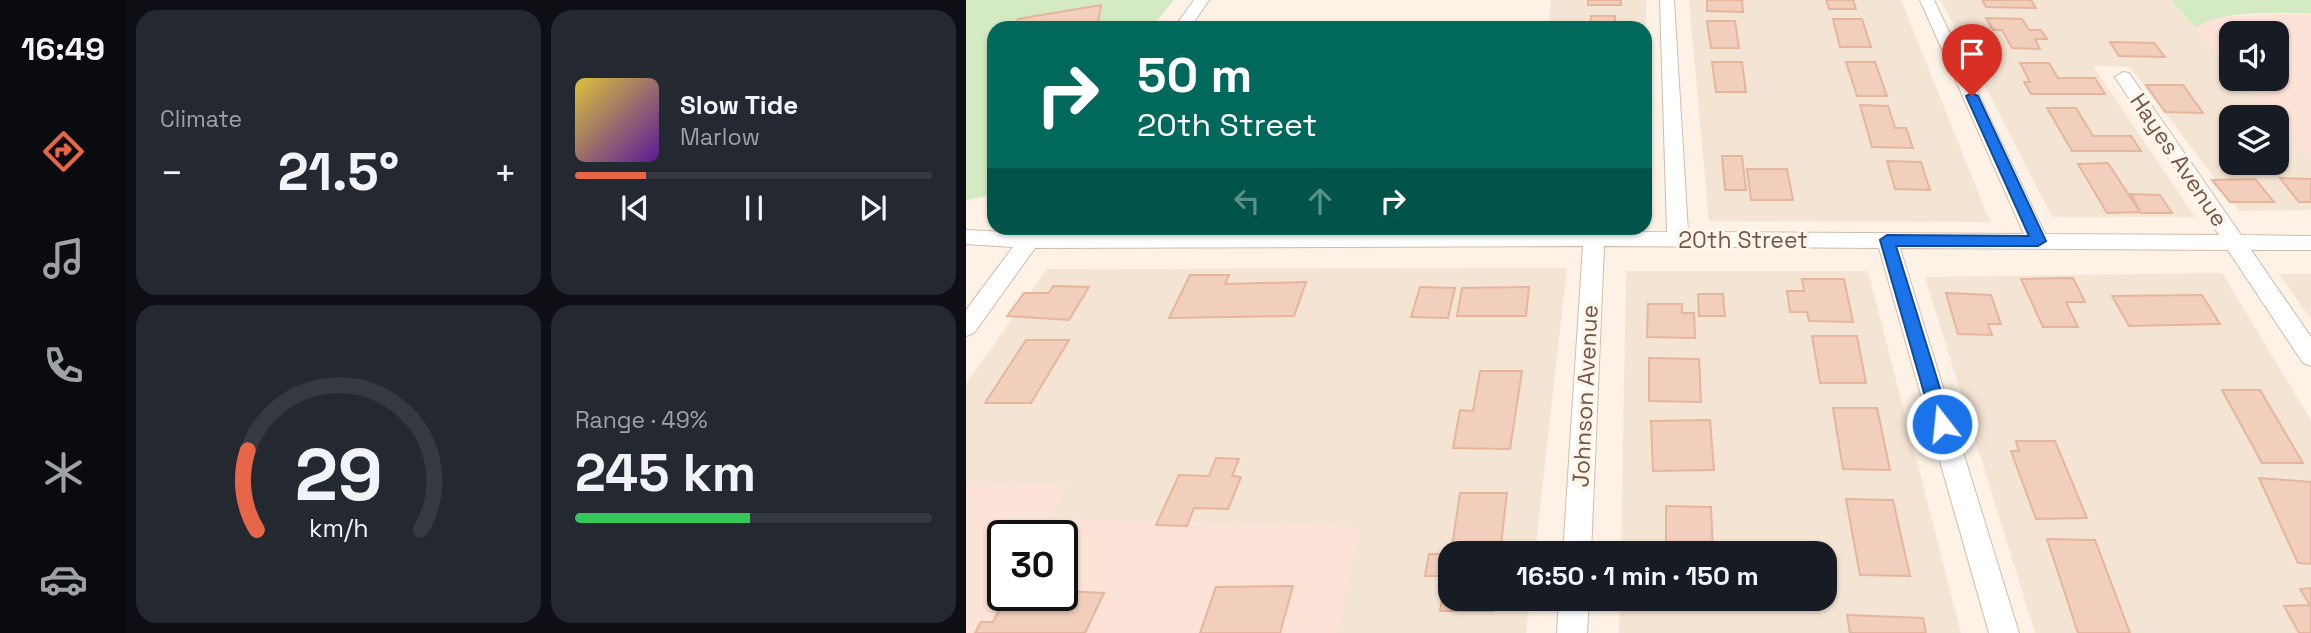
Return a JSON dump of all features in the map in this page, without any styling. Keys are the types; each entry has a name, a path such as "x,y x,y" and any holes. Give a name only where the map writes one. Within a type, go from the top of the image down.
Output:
{"street":[{"path":"1187,21 1202,0"},
{"path":"1667,0 1678,240"},
{"path":"1927,0 2038,241"},
{"name":"Hayes Avenue","path":"2123,77 2311,356"},
{"name":"20th Street","path":"966,237 1011,235"},
{"path":"966,327 1033,235"},
{"name":"20th Street","path":"1146,235 2311,243"},
{"name":"Johnson Avenue","path":"1578,541 1594,239"},
{"path":"1887,240 2004,633"},
{"path":"1572,633 1573,611"}],"shaded area":[{"path":"1551,0 1646,0 1646,21 1549,21"},
{"path":"1689,0 1901,0 1990,222 1709,221"},
{"path":"1941,0 2171,0 2219,54 2219,91 2251,91 2264,105 2219,105 2219,175 2289,175 2289,134 2311,160 2311,210 2240,211 2130,67 2093,66 2195,217 2052,217"},
{"path":"2311,13 2311,160 2289,135 2289,105 2263,105 2251,91 2289,91 2289,21 2219,21 2219,54 2196,28 2206,19"},
{"path":"1567,268 1536,541 1438,541 1438,611 1529,611 1526,633 1335,633 1359,527 1049,519 1066,486 966,482 966,384 1047,269"},
{"path":"1626,271 1868,271 1961,633 1619,633 1620,611 1837,611 1837,541 1621,541"},
{"path":"2222,273 2311,420 2311,633 2035,633 1925,277"},
{"path":"2279,274 2311,274 2311,319"},
{"path":"966,482 1066,486 1050,519 1359,527 1335,633 966,633"}],"green space":[{"path":"966,0 1174,0 1157,21 987,21 987,196 966,200"},
{"path":"2171,0 2311,0 2311,13 2234,15 2206,22 2196,28"}],"building":[{"path":"1588,0 1621,0 1621,5 1588,5"},
{"path":"1707,0 1742,0 1743,12 1707,11"},
{"path":"1826,0 1853,0 1856,9 1829,9"},
{"path":"1982,0 2031,0 2036,8 1986,7"},
{"path":"1101,5 1098,21 1017,21"},
{"path":"1591,16 1615,16 1615,21 1591,21"},
{"path":"1986,18 2022,19 2029,30 2041,30 2047,39 2035,39 2040,49 2012,48 2002,30 1993,30"},
{"path":"1833,19 1862,19 1871,47 1840,47"},
{"path":"1707,21 1735,21 1739,48 1711,48"},
{"path":"2110,42 2154,43 2165,57 2119,56"},
{"path":"1712,62 1742,62 1746,92 1716,92"},
{"path":"1846,62 1875,62 1887,96 1857,96"},
{"path":"2020,63 2049,63 2058,78 2095,78 2105,94 2031,94 2024,82 2030,82"},
{"path":"2146,85 2183,85 2203,113 2165,112"},
{"path":"1860,105 1888,106 1895,128 1906,128 1913,148 1872,147"},
{"path":"2047,108 2076,108 2093,136 2131,136 2141,151 2072,151"},
{"path":"1722,156 1742,156 1746,190 1725,190"},
{"path":"1887,161 1921,162 1930,190 1895,189"},
{"path":"2108,163 2140,212 2107,213 2078,164"},
{"path":"1747,169 1787,169 1793,200 1751,200"},
{"path":"2280,178 2311,179 2311,202 2299,202"},
{"path":"2255,179 2274,202 2230,202 2212,180"},
{"path":"2131,194 2160,195 2172,213 2141,213"},
{"path":"1190,275 1229,275 1225,284 1306,282 1294,316 1169,318"},
{"path":"2073,278 2085,302 2066,302 2078,327 2043,327 2021,279"},
{"path":"1802,279 1844,279 1853,322 1809,321 1807,312 1790,312 1787,291 1804,291"},
{"path":"1053,286 1089,287 1069,320 1007,316 1024,293 1049,293"},
{"path":"1420,287 1455,288 1448,318 1411,317"},
{"path":"1529,287 1526,316 1457,316 1462,288"},
{"path":"1946,293 1991,295 2001,324 1988,324 1992,335 1958,334"},
{"path":"1698,294 1723,294 1725,316 1699,316"},
{"path":"2202,295 2220,324 2129,326 2112,296"},
{"path":"1648,304 1682,304 1682,313 1694,313 1695,338 1647,337"},
{"path":"1812,336 1857,336 1866,383 1820,383"},
{"path":"1026,340 1069,340 1031,403 985,403"},
{"path":"1649,358 1699,359 1701,402 1649,401"},
{"path":"1480,371 1522,371 1510,449 1453,448 1460,410 1473,411"},
{"path":"2222,390 2260,390 2303,463 2262,463"},
{"path":"1833,408 1877,408 1890,470 1843,469"},
{"path":"1710,420 1714,470 1653,471 1651,421"},
{"path":"2016,441 2055,441 2087,518 2036,519 2011,451 2019,451"},
{"path":"1216,458 1239,459 1232,476 1241,477 1228,509 1194,508 1187,526 1156,525 1179,475 1209,476"},
{"path":"2259,478 2311,482 2311,564 2298,563"},
{"path":"1460,493 1507,493 1501,541 1453,541"},
{"path":"1846,499 1893,500 1910,576 1860,575"},
{"path":"1666,506 1711,507 1712,541 1666,541"},
{"path":"2047,539 2095,540 2130,633 2078,633"},
{"path":"1429,554 1438,554 1438,576 1425,576"},
{"path":"1293,586 1280,633 1200,633 1216,587"},
{"path":"2311,588 2311,633 2299,633 2284,606 2310,605 2300,589"},
{"path":"1078,592 1104,593 1085,633 975,633 981,622 993,622 999,611 1078,611"},
{"path":"1847,615 1923,618 1926,633 1850,633"}],"route":[{"path":"1942,424 1887,240 2038,241 1972,96"}]}
